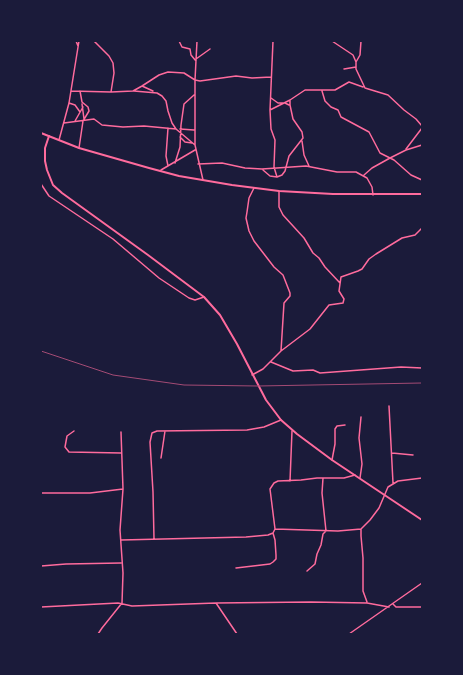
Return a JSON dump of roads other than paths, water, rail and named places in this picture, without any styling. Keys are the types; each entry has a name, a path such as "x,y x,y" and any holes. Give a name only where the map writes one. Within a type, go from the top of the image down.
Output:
{"main road":[{"path":"41,133 79,148 160,171 203,180 279,191 372,195 422,194"},
{"path":"49,136 45,161 50,179 57,189 204,297 220,315 266,400 281,420 332,460 422,520"}],"street":[{"path":"76,41 78,46"},
{"path":"59,140 69,103 79,41"},
{"path":"94,41 109,56 113,63 114,73 111,92"},
{"path":"179,41 182,47 190,49 191,56 196,60"},
{"path":"197,41 194,94 194,144 203,180"},
{"path":"273,41 270,110 271,124 275,140 274,167 277,177"},
{"path":"332,41 351,53 356,62 356,67 365,88"},
{"path":"356,62 360,55 361,41"},
{"path":"196,60 210,49"},
{"path":"344,69 356,67"},
{"path":"133,90 159,75 168,72 184,73 195,80 236,76 252,78 271,77"},
{"path":"270,110 285,103 305,90 334,90 350,82 388,95 422,127 406,150"},
{"path":"142,86 162,96 166,101 172,123 176,129"},
{"path":"71,91 111,92 133,90 157,93"},
{"path":"79,148 84,120 80,91"},
{"path":"322,91 325,101 338,110 341,117 369,132 378,150 384,156 390,158 411,174 422,180"},
{"path":"175,163 180,152 180,130 184,104 194,94"},
{"path":"271,98 278,103 285,103 290,106"},
{"path":"262,169 268,175 277,177 284,173 290,156 302,140 304,135 293,119 290,100"},
{"path":"82,102 89,109 84,120"},
{"path":"69,103 75,105 80,112"},
{"path":"75,122 83,107"},
{"path":"64,123 94,119 102,125 123,127 144,126 195,130"},
{"path":"168,128 166,156 168,166"},
{"path":"180,130 194,144"},
{"path":"180,137 185,142 194,144"},
{"path":"302,140 304,155 309,166"},
{"path":"364,175 372,168 390,158 406,150 422,145"},
{"path":"160,171 195,150"},
{"path":"198,164 222,163 245,168 262,169 274,167 309,166 337,172 356,172 364,175 370,182 372,187 372,195"},
{"path":"41,184 49,196 113,239 159,278 189,298 195,300 204,297"},
{"path":"254,188 249,198 246,218 249,231 254,241 274,267 283,275 290,293 290,296 284,303 281,351"},
{"path":"279,191 280,207 283,215 304,238 312,253 319,258 340,283"},
{"path":"252,375 271,362 281,351 312,327 329,305 342,303 344,299 340,292 340,278 342,276 350,275 362,269 372,256 402,238 415,235 422,228"},
{"path":"271,362 293,371 313,370 320,373 401,367 422,368"},
{"path":"390,406 393,483"},
{"path":"360,478 362,464 359,438 361,417"},
{"path":"154,539 150,437 154,432 247,430 264,428 281,420"},
{"path":"332,460 335,429 338,426 345,425"},
{"path":"290,481 292,430"},
{"path":"74,431 67,436 65,447 69,452 122,453"},
{"path":"161,458 165,431"},
{"path":"98,634 122,603 121,506 123,489 121,432"},
{"path":"392,453 413,455"},
{"path":"121,540 246,537 268,535 273,533 275,530 270,489 272,485 278,481 323,478 336,479 355,475"},
{"path":"307,571 315,564 317,554 322,545 323,534 326,530 322,493 323,478"},
{"path":"275,530 361,529 370,520 378,508 388,487 393,483 404,480 422,478"},
{"path":"41,493 90,493 123,489"},
{"path":"361,529 363,591 367,603"},
{"path":"236,568 270,564 273,562 276,559 276,555 273,533"},
{"path":"41,566 122,563"},
{"path":"350,634 422,583"},
{"path":"41,606 122,603 135,606 216,603 327,602 367,603 389,607"},
{"path":"216,603 237,634"},
{"path":"393,604 400,608 422,608"}],"railway":[{"path":"41,351 113,375 184,385 258,386 422,383"}]}
